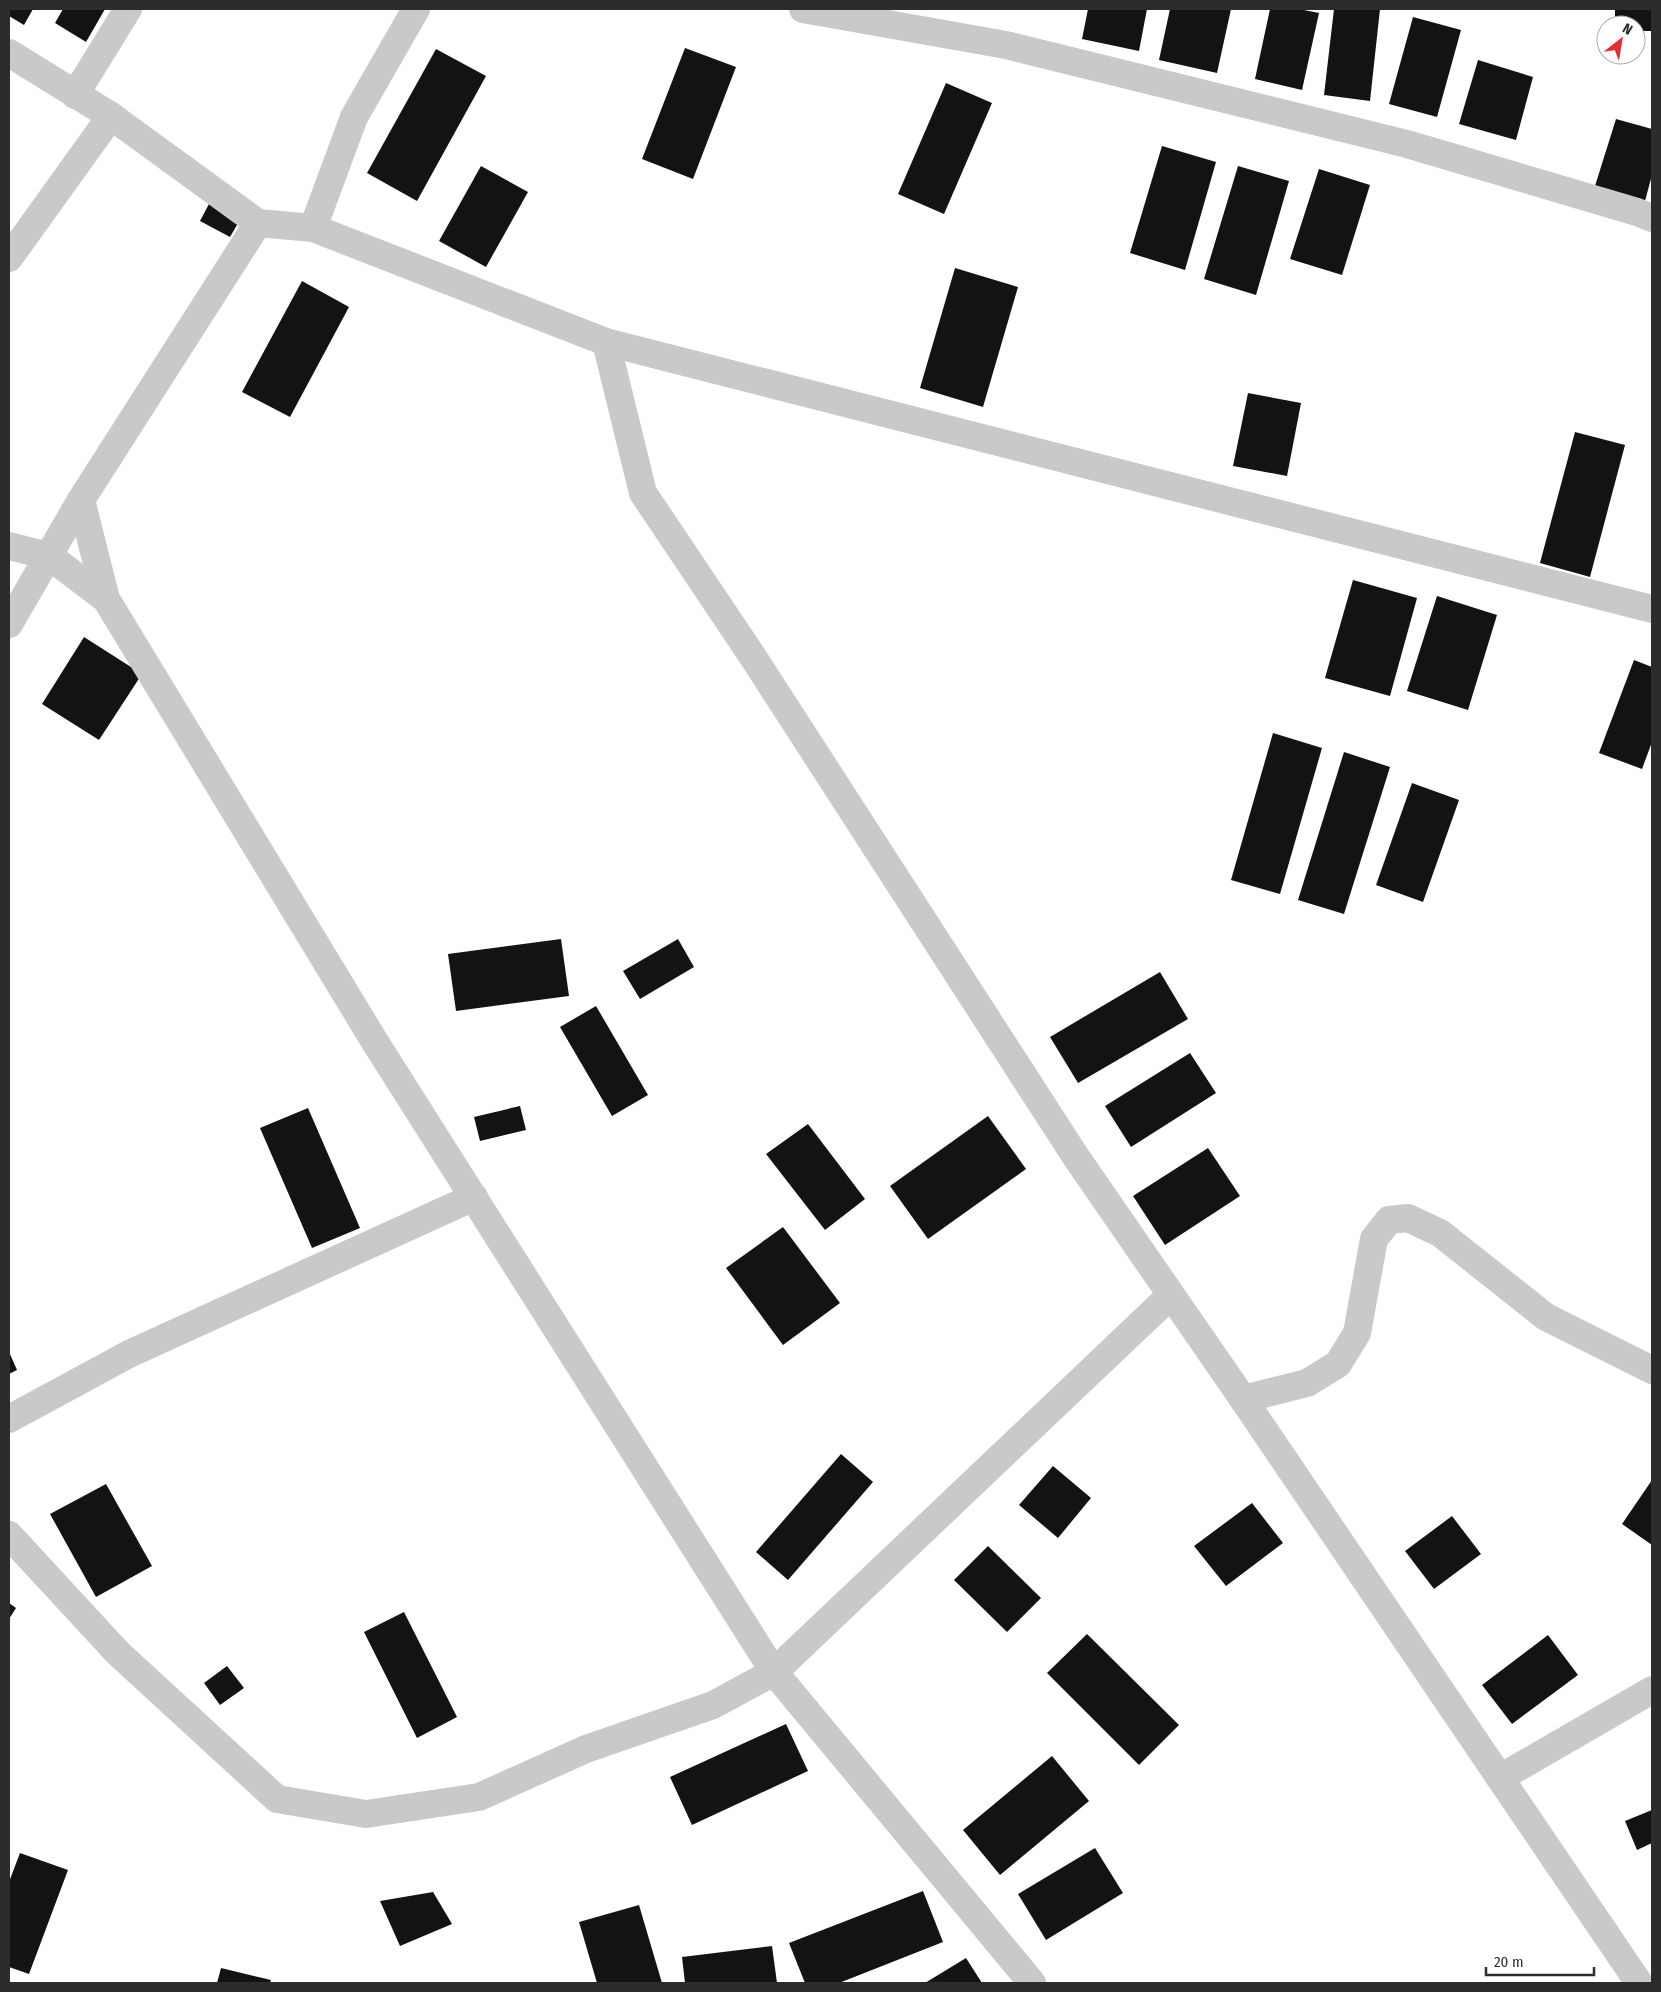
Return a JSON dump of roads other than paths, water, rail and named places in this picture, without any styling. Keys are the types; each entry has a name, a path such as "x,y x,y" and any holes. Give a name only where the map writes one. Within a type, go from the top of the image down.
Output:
{"street":[{"path":"75,95 128,9"},
{"path":"312,228 354,117 416,9"},
{"path":"802,9 1006,45 1407,144 1652,218"},
{"path":"9,53 110,116 258,223 312,228 606,342 1652,609"},
{"path":"9,258 110,116"},
{"path":"9,624 81,500 258,223"},
{"path":"606,342 643,493 759,666 1076,1157 1244,1399 1639,1983"},
{"path":"81,500 106,599 370,1033 774,1672 1032,1983"},
{"path":"9,546 48,556 106,599"},
{"path":"9,1419 129,1354 474,1198"},
{"path":"1244,1399 1307,1383 1338,1364 1358,1333 1374,1240 1389,1220 1408,1218 1440,1233 1546,1317 1652,1370"},
{"path":"9,1535 118,1653 277,1798 366,1814 478,1797 586,1749 712,1705 774,1672 1171,1295"},
{"path":"1500,1778 1652,1690"}]}
